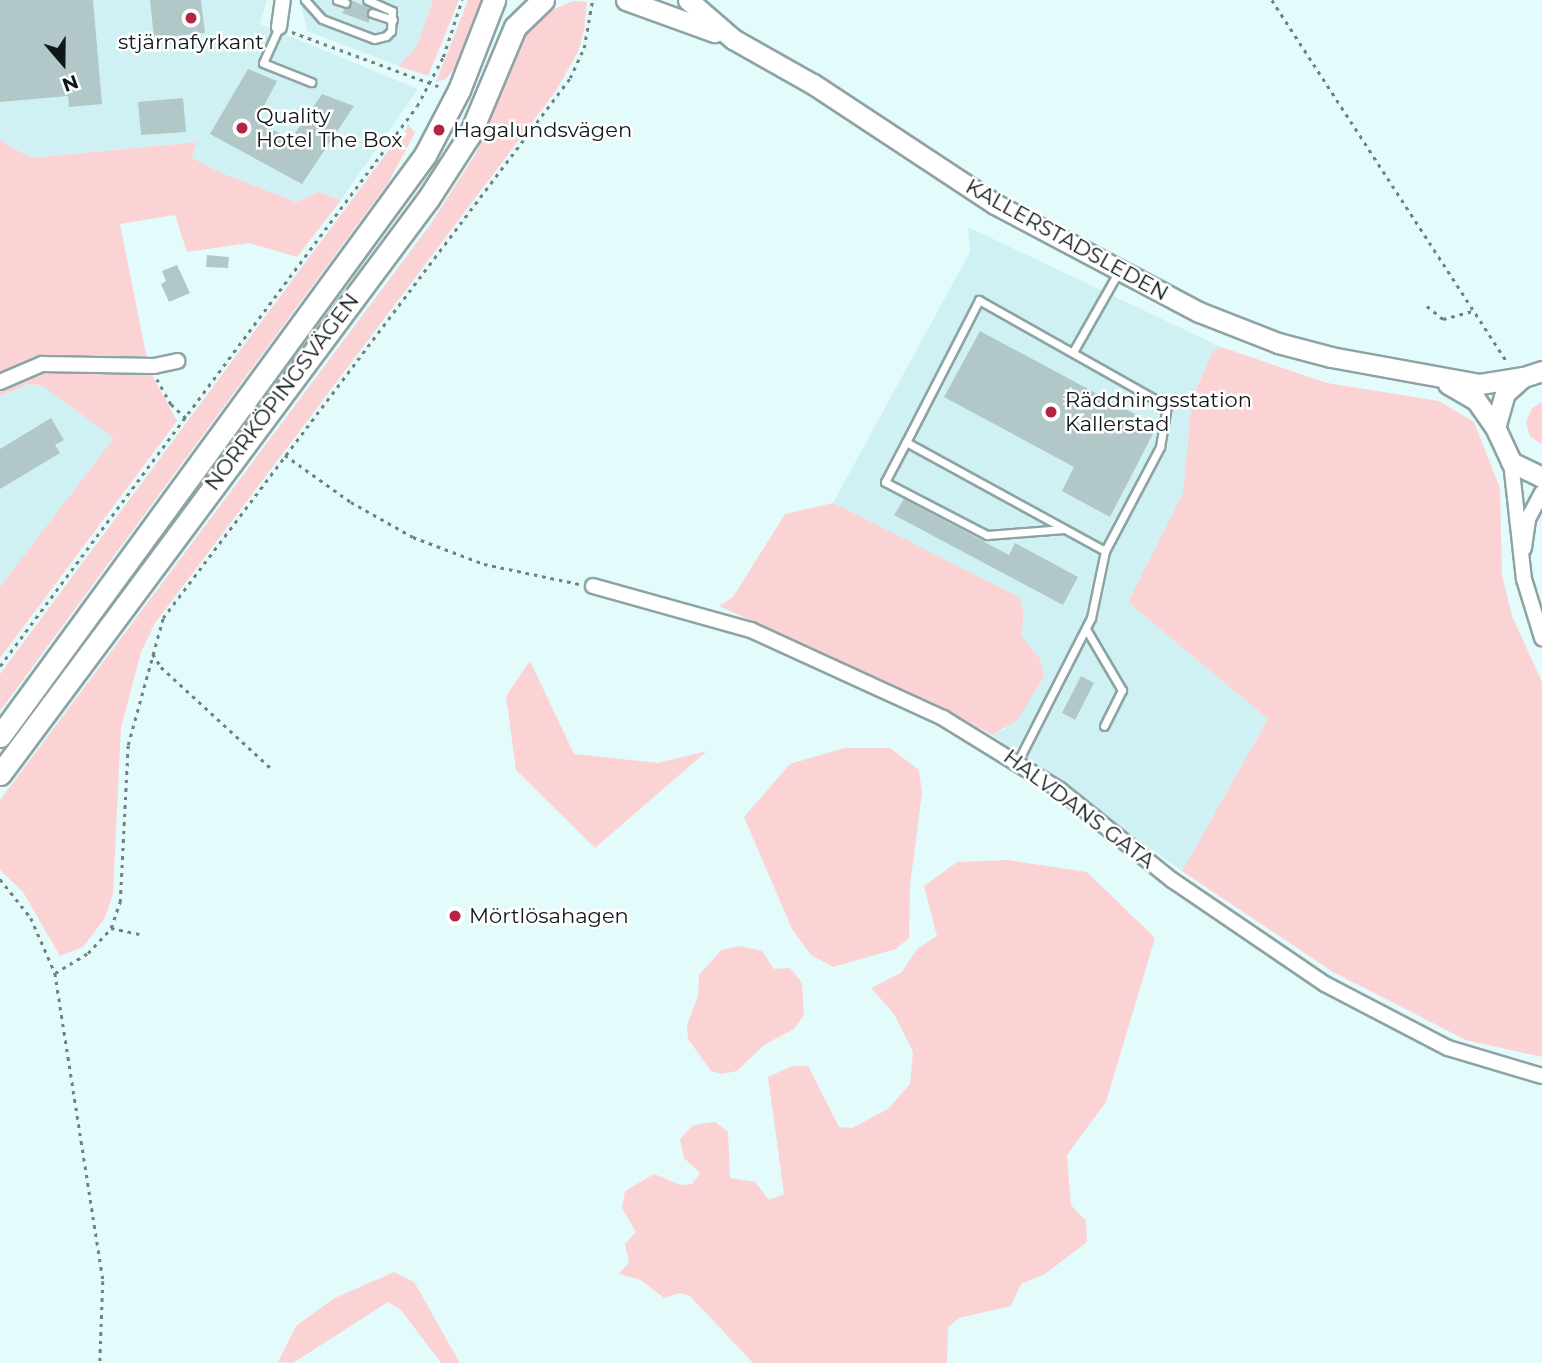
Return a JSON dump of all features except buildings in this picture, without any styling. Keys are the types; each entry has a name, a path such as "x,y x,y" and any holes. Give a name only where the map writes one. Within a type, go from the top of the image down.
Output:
{"main road":[{"name":"NORRKÖPINGSVÄGEN","path":"0,736 425,155 459,90 495,0"},
{"name":"NORRKÖPINGSVÄGEN","path":"0,775 428,199 470,134 515,26 543,0"},
{"name":"KALLERSTADSLEDEN","path":"626,0 733,39 813,84 995,204 1199,312 1278,343 1480,384 1542,371"},
{"name":"KALLERSTADSLEDEN","path":"688,0 733,39"},
{"name":"KALLERSTADSLEDEN","path":"1429,374 1476,400 1495,427 1511,462"},
{"path":"1495,427 1504,393 1523,377"},
{"path":"1511,462 1542,477"}],"street":[{"path":"279,27 283,0"},
{"path":"0,382 42,364 154,366 177,361"},
{"path":"1511,462 1522,559 1542,638"},
{"path":"1522,559 1528,519 1542,493"},
{"name":"HALVDANS GATA","path":"593,586 751,630 943,718 1018,761 1184,889 1325,984 1448,1048 1542,1076"}],"lane":[{"path":"305,0 322,19 374,39 386,36 393,20 392,11 367,0"},
{"path":"337,0 346,3"},
{"path":"372,13 393,20"},
{"path":"279,27 263,63 311,82"},
{"path":"1073,352 1119,271"},
{"path":"1018,761 1086,629 1105,551 1160,447 1167,405 979,300 885,482 987,535 1065,529"},
{"path":"906,442 1105,551"},
{"path":"1086,629 1122,690 1104,726"}],"path":[{"path":"0,666 186,418 430,83 462,0"},
{"path":"1272,0 1508,363"},
{"path":"55,973 88,953 111,928 123,875 128,745 163,618 570,78 584,48 592,2"},
{"path":"279,27 438,86"},
{"path":"1427,306 1443,319 1473,311"},
{"path":"154,366 162,389 186,418"},
{"path":"285,455 351,502 412,537 484,564 561,583 593,586"},
{"path":"153,654 161,667 271,768"},
{"path":"0,879 31,918 55,973 103,1281 100,1363"},
{"path":"111,928 143,935"}],"shaded area":[{"path":"0,0 267,0 260,24 418,89 341,200 319,192 296,202 217,171 191,157 196,142 31,158 0,140"},
{"path":"300,0 433,0 417,46 399,66 307,31"},
{"path":"433,0 459,0 428,76 399,66 417,46"},
{"path":"468,0 484,0 458,64 446,79 436,82"},
{"path":"573,1 587,2 584,30 578,52 555,92 155,623 141,652 121,728 113,894 105,918 83,947 60,956 23,892 0,870 0,800 430,225 476,153 526,32 542,14"},
{"path":"408,124 415,133 388,183 0,711 0,674 397,139 402,142"},
{"path":"0,140 31,158 197,142 191,157 217,171 296,202 319,192 341,200 297,257 249,243 187,252 175,215 120,224 147,359 54,356 0,374"},
{"path":"968,227 1221,347 1213,351 1192,398 1183,493 1128,602 1268,719 1182,871 992,735 1005,729 1027,644 1021,636 1024,613 833,503 970,252"},
{"path":"1221,347 1327,383 1439,401 1474,422 1500,488 1502,575 1512,616 1542,682 1542,1057 1466,1040 1333,972 1182,871 1268,719 1128,602 1183,493 1192,398 1213,351"},
{"path":"40,369 150,371 177,421 0,658 0,587 114,438 41,385 28,384 0,396 0,386"},
{"path":"28,384 41,385 115,438 0,587 0,396"},
{"path":"1542,402 1542,445 1530,436 1526,422 1532,408"},
{"path":"833,503 1019,597 1024,613 1021,636 1040,659 1044,677 1017,720 992,735 943,708 719,606 733,597 785,514"},
{"path":"530,661 574,754 658,763 707,751 595,848 516,770 506,696"},
{"path":"844,748 890,748 919,770 922,793 910,886 909,938 896,949 833,967 811,955 792,929 744,817 790,764"},
{"path":"1008,860 1087,872 1155,938 1106,1102 1067,1155 1071,1205 1086,1221 1087,1242 1045,1274 1021,1284 1011,1306 959,1318 948,1327 947,1363 753,1363 690,1296 680,1293 664,1298 641,1280 619,1274 629,1262 625,1244 636,1232 622,1208 625,1191 654,1174 681,1185 692,1184 700,1173 684,1158 680,1139 693,1125 715,1122 728,1132 730,1178 755,1182 769,1200 784,1194 768,1077 792,1066 808,1066 839,1127 852,1128 888,1109 910,1084 913,1052 894,1014 871,988 902,972 917,949 937,936 924,886 957,862"},
{"path":"740,946 762,951 774,969 790,968 802,983 804,1015 794,1029 764,1045 737,1071 722,1074 711,1071 688,1039 687,1025 698,996 699,975 721,950"},
{"path":"394,1272 414,1282 460,1363 441,1363 401,1310 388,1302 293,1363 278,1362 296,1326 333,1299"}],"place":[{"name":"stjärnafyrkant","path":"191,18"},
{"name":"Quality Hotel The Box","path":"242,128"},
{"name":"Hagalundsvägen","path":"439,130"},
{"name":"Räddningsstation Kallerstad","path":"1051,412"},
{"name":"Mörtlösahagen","path":"455,916"}]}
